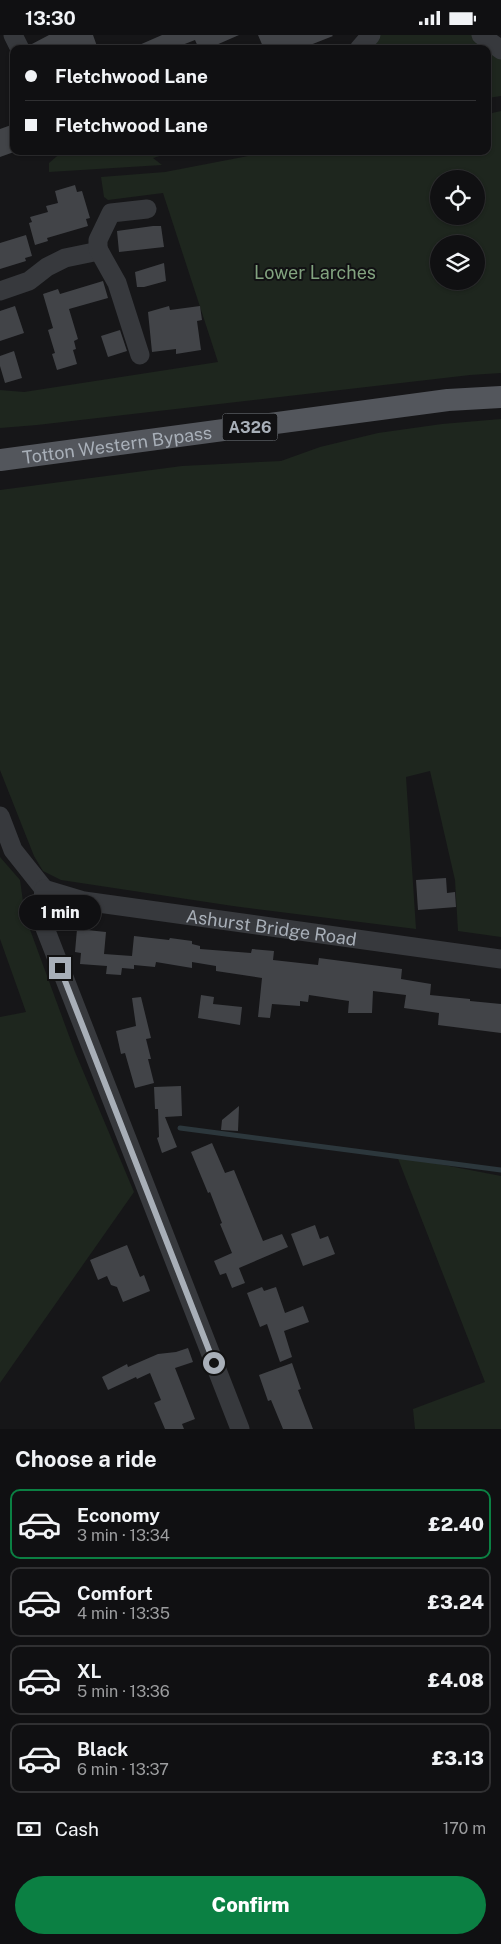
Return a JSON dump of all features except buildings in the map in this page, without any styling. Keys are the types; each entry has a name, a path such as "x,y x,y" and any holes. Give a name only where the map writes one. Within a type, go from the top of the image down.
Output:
{"main road":[{"name":"Totton Western Bypass","path":"0,459 448,400 501,397"}],"street":[{"path":"363,45 372,35"},
{"path":"481,35 501,50"},
{"path":"140,355 117,283 99,251 98,240 111,213 147,209"},
{"path":"0,291 30,281 53,263 65,258 99,251"},
{"path":"0,815 13,850 44,889 41,918 240,1429"},
{"name":"Ashurst Bridge Road","path":"44,889 84,901 501,959"}],"green space":[{"path":"378,35 472,35 485,45 370,45"},
{"path":"491,50 501,58 501,96 491,98"},
{"name":"Lower Larches","path":"501,111 501,373 0,428 0,390 24,392 218,362 163,193 108,200 104,197 101,177 165,172 253,155 491,155 491,113"},
{"path":"58,155 163,155 153,158 162,165 49,172 49,163"},
{"path":"501,419 501,937 458,931 455,880 430,771 406,777 416,929 233,906 61,880 43,871 34,856 0,770 0,490 182,466 281,461 320,447 378,433 442,424"},
{"path":"0,857 20,880 25,916 75,1052 134,1192 0,1383 0,1017 26,1012 0,939"},
{"path":"397,1156 501,1176 501,1429 415,1429 413,1409 485,1382"}],"waterway":[{"path":"180,1128 501,1170"}],"route":[{"path":"60,968 214,1363"}]}
